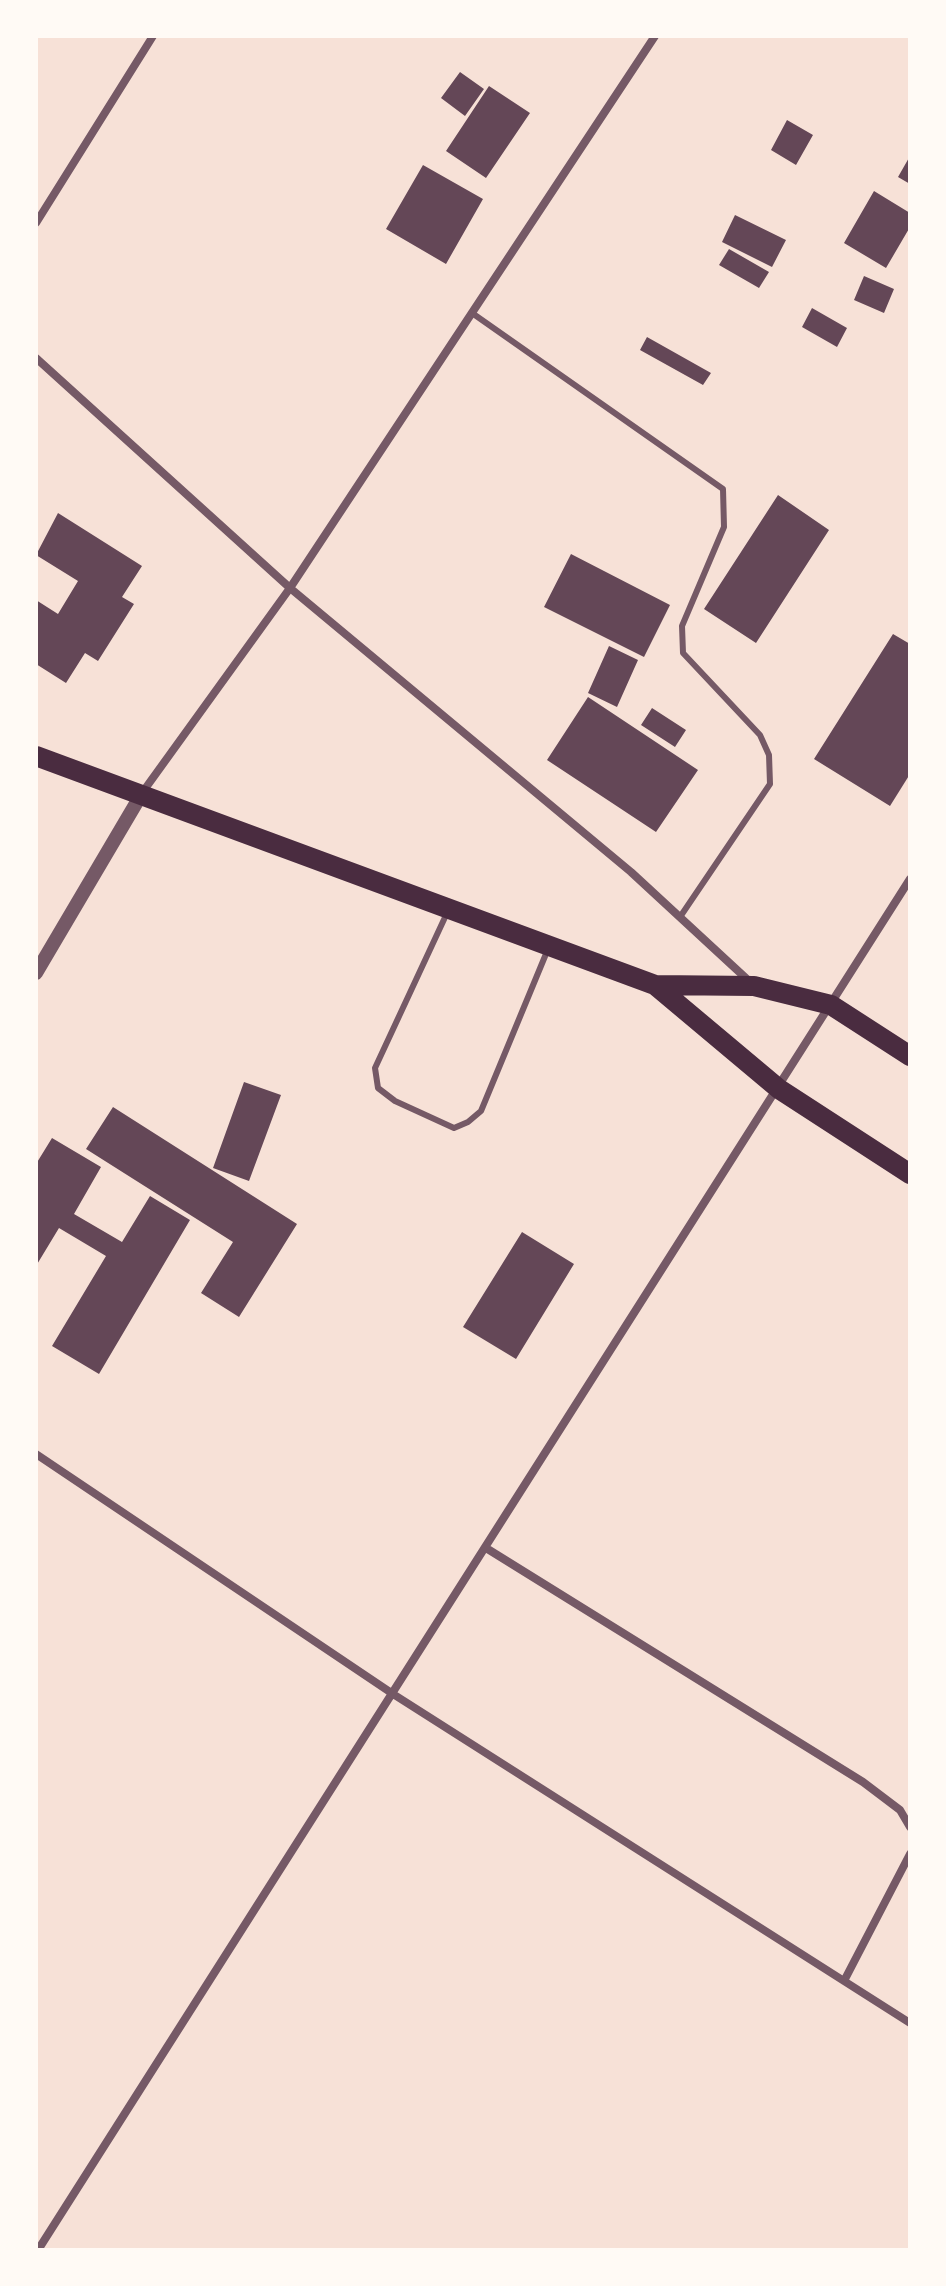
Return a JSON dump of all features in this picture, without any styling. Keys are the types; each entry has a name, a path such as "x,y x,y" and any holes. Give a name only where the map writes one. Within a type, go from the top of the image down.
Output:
{"main road":[{"path":"36,756 655,985 754,986 831,1005 910,1056"},
{"path":"655,985 779,1089 910,1174"}],"street":[{"path":"36,223 153,36"},
{"path":"36,973 141,795 290,588 655,36"},
{"path":"36,358 290,588 680,917 754,986"},
{"path":"38,2250 910,879"},
{"path":"36,1454 393,1694 910,2023"},
{"path":"486,1548 863,1782 900,1810 910,1827"},
{"path":"844,1981 910,1854"}],"lane":[{"path":"472,313 723,489 724,527 682,626 683,653 760,735 769,755 770,784 680,917"},
{"path":"449,909 375,1068 378,1088 395,1101 454,1128 481,1111 549,946"}],"building":[{"path":"460,72 484,89 465,116 441,98"},
{"path":"489,86 530,113 486,178 446,151"},
{"path":"787,120 813,135 796,165 771,150"},
{"path":"910,156 910,184 898,177"},
{"path":"423,165 483,199 446,264 386,229"},
{"path":"874,191 910,213 910,227 886,268 844,243"},
{"path":"735,215 786,240 772,267 722,242"},
{"path":"729,249 769,272 759,288 719,265"},
{"path":"864,276 894,289 884,313 854,300"},
{"path":"812,308 847,328 837,347 802,327"},
{"path":"647,337 711,373 703,385 640,350"},
{"path":"778,495 829,530 756,643 704,609"},
{"path":"58,513 142,566 122,597 134,604 98,661 85,653 66,683 36,664 36,600 58,614 78,581 36,555"},
{"path":"571,554 670,605 644,657 544,607"},
{"path":"893,634 910,644 910,774 890,806 814,759"},
{"path":"609,646 638,660 617,707 588,693"},
{"path":"588,697 698,770 656,832 547,760"},
{"path":"652,708 686,730 675,747 641,725"},
{"path":"244,1082 281,1095 249,1181 213,1168"},
{"path":"113,1107 297,1224 239,1317 201,1293 233,1242 86,1149"},
{"path":"52,1138 101,1167 74,1214 122,1242 150,1196 190,1220 99,1374 52,1346 106,1256 59,1228 36,1266 36,1164"},
{"path":"522,1232 574,1264 516,1359 463,1327"}]}
